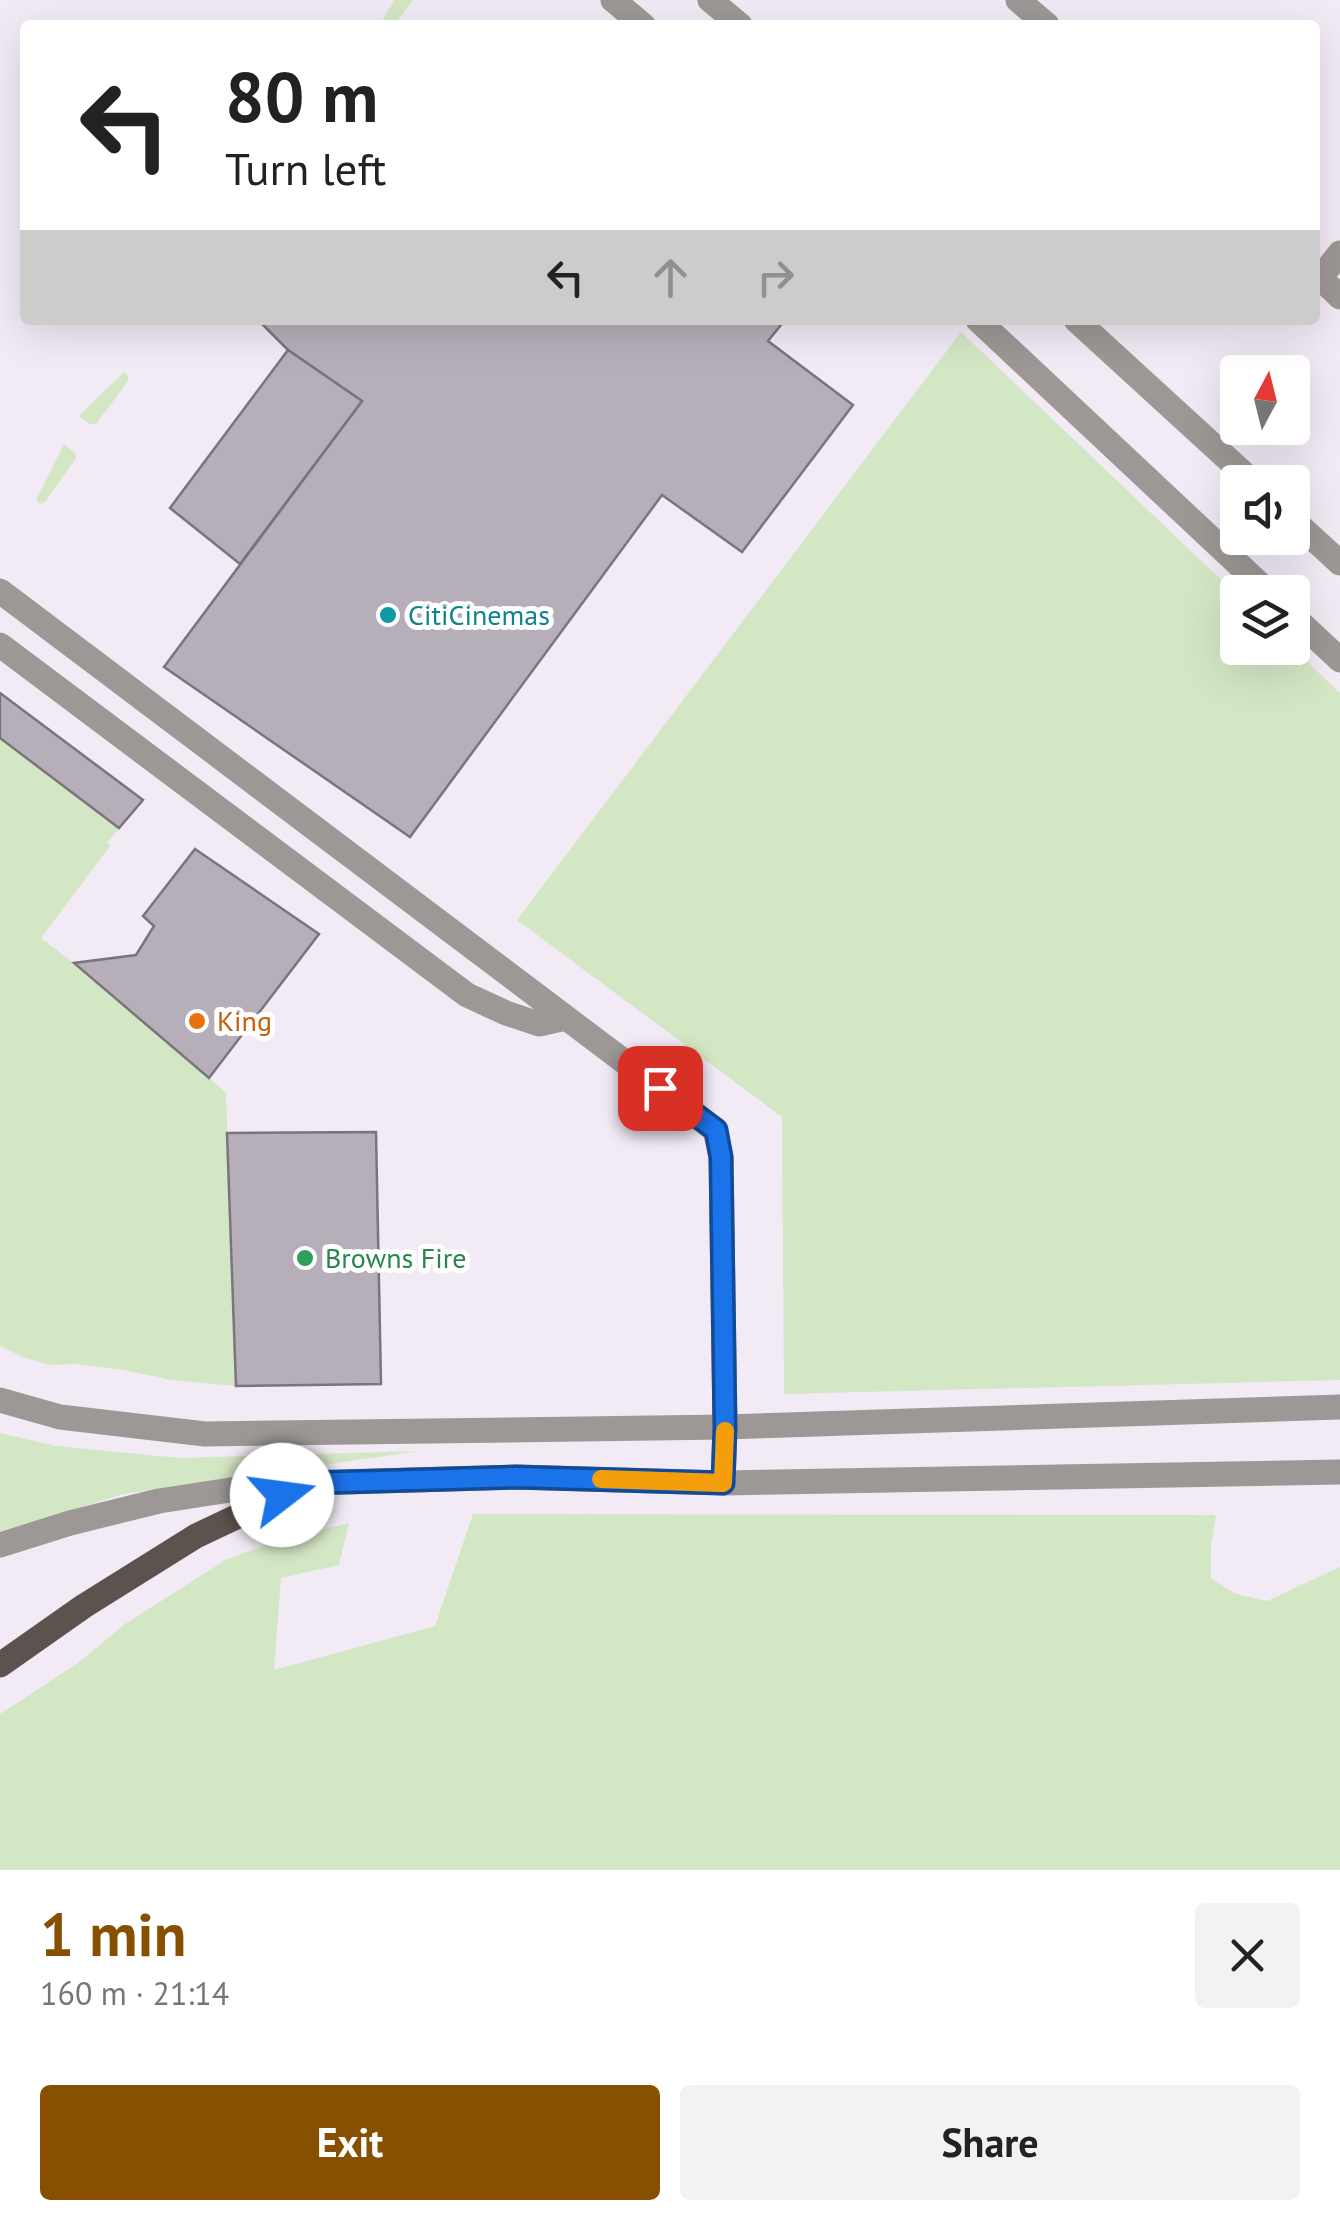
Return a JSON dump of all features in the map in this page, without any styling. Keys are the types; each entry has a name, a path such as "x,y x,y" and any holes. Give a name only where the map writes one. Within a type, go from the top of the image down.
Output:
{"main road":[{"path":"0,1665 84,1606 196,1536 308,1483"}],"street":[{"path":"613,0 637,20"},
{"path":"710,0 734,20"},
{"path":"1018,0 1041,20"},
{"path":"1320,274 1340,253"},
{"path":"1320,278 1340,296"},
{"path":"983,325 1250,575"},
{"path":"1081,325 1234,465"},
{"path":"1310,536 1340,563"},
{"path":"0,591 716,1130 721,1157 723,1483"},
{"path":"1310,632 1340,660"},
{"path":"0,645 467,995 539,1024 566,1018"},
{"path":"0,1400 60,1416 204,1434 725,1427 1340,1407"},
{"path":"0,1545 159,1501 308,1483 516,1477 723,1483 1340,1472"}],"green space":[{"path":"394,0 413,0 398,20 383,20"},
{"path":"961,332 1220,579 1220,665 1310,664 1340,693 1340,1380 784,1394 782,1117 517,920"},
{"path":"124,372 128,381 96,424 79,416"},
{"path":"64,444 76,458 40,504 36,500"},
{"path":"0,738 119,828 107,843 110,846 41,938 112,993 226,1093 236,1386 76,1364 49,1365 0,1346"},
{"path":"0,1433 56,1446 179,1458 419,1451 123,1494 0,1533"},
{"path":"473,1514 1216,1515 1211,1578 1236,1594 1267,1601 1340,1567 1340,1870 0,1870 0,1714 78,1663 125,1624 227,1559 287,1538 349,1523 339,1565 281,1578 274,1670 435,1626"}],"building":[{"name":"CitiCinemas","path":"263,325 781,325 768,341 853,405 742,552 662,495 410,837 164,667 362,401 288,350"},
{"path":"288,350 362,401 240,564 170,508"},
{"path":"0,693 143,800 119,828 0,738"},
{"name":"King","path":"195,849 319,934 209,1078 74,963 136,955 154,926 143,916"},
{"name":"Browns Fire","path":"376,1132 381,1384 236,1386 227,1133"}],"slow traffic":[{"path":"601,1479 723,1483 725,1431"}],"place":[{"name":"CitiCinemas","path":"388,615"},
{"name":"King","path":"197,1021"},
{"name":"Browns Fire","path":"305,1258"}],"route":[{"path":"282,1495 308,1483 516,1477 723,1483 721,1157 716,1130 660,1088"}]}
